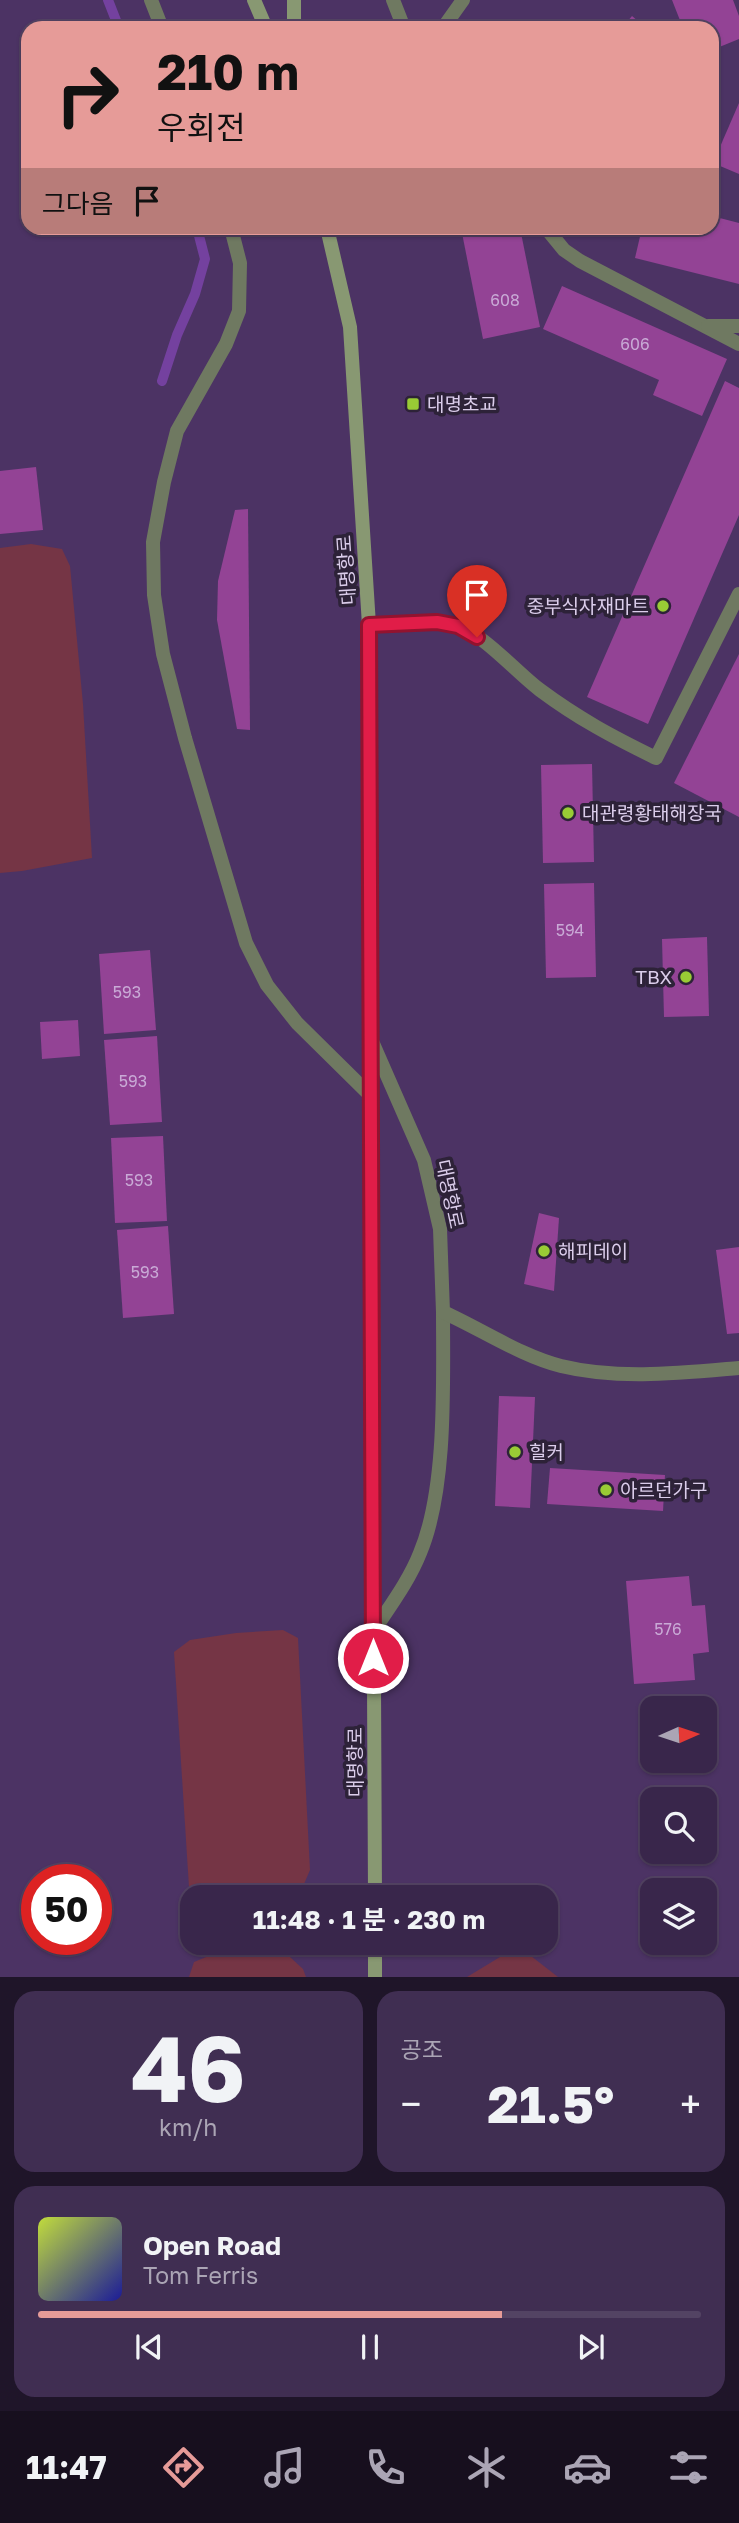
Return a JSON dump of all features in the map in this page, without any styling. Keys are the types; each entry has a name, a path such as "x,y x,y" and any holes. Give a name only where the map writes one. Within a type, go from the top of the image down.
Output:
{"main road":[{"path":"254,0 263,21"},
{"path":"294,0 294,21"},
{"name":"대명항로","path":"329,235 350,327 369,625 374,1885"},
{"path":"375,1955 375,1977"}],"street":[{"path":"151,0 159,21"},
{"path":"393,0 401,21"},
{"path":"448,21 463,0"},
{"path":"232,235 240,263 239,311 226,344 177,431 153,542 154,595 163,654 246,943 267,985 297,1023 372,1097"},
{"path":"551,235 580,261 739,344"},
{"path":"708,326 739,326"},
{"path":"369,625 437,622 458,626 477,637 538,689 594,728 656,758 739,594"},
{"name":"대명항로","path":"371,1039 404,1109 427,1173 440,1228 443,1312 435,1495 421,1552 405,1583 373,1632"},
{"path":"443,1312 535,1357 562,1366 637,1373 739,1368"}],"shaded area":[{"path":"31,544 62,549 70,566 83,704 92,858 0,873 0,548"},
{"path":"283,1630 298,1638 310,1870 304,1885 189,1885 174,1652 190,1640"},
{"path":"211,1955 288,1955 303,1969 306,1977 189,1977 194,1962"},
{"path":"530,1955 558,1977 467,1977 500,1957"}],"building":[{"path":"672,0 733,0 739,16 739,39 719,47 719,21 680,21"},
{"path":"739,103 739,174 719,166 719,149"},
{"path":"719,218 739,223 739,284 635,258 640,235 719,235"},
{"path":"462,235 521,235 540,327 483,339"},
{"path":"562,286 727,359 702,416 653,395 659,380 543,329"},
{"name":"중부식자재마트","path":"725,381 739,388 739,515 648,724 587,697"},
{"path":"36,467 43,530 0,534 0,471"},
{"path":"248,509 250,730 237,729 217,620 218,581 235,510"},
{"path":"739,654 739,817 674,783"},
{"name":"대관령황태해장국","path":"592,764 594,862 543,863 541,765"},
{"path":"594,883 596,977 546,978 544,884"},
{"name":"TBX","path":"707,937 709,1016 664,1017 662,939"},
{"path":"150,950 156,1030 104,1034 99,954"},
{"path":"78,1020 80,1056 42,1059 40,1022"},
{"path":"157,1036 162,1122 110,1125 104,1040"},
{"path":"163,1136 167,1221 115,1223 111,1138"},
{"name":"해피데이","path":"539,1213 559,1218 554,1291 524,1284"},
{"path":"168,1226 174,1314 123,1318 117,1230"},
{"path":"739,1247 739,1333 727,1334 716,1250"},
{"name":"힐커","path":"499,1396 535,1397 530,1508 495,1506"},
{"name":"아르던가구","path":"550,1468 665,1475 663,1511 547,1504"},
{"path":"689,1576 692,1606 705,1605 709,1652 693,1654 695,1680 634,1684 626,1581"}],"waterway":[{"path":"108,0 116,21"},
{"path":"162,381 177,335 195,294 205,259 199,235"}],"place":[{"name":"대명초교","path":"413,404"},
{"name":"중부식자재마트","path":"663,606"},
{"name":"대관령황태해장국","path":"568,813"},
{"name":"TBX","path":"686,977"},
{"name":"해피데이","path":"544,1251"},
{"name":"힐커","path":"515,1452"},
{"name":"아르던가구","path":"606,1490"}],"route":[{"path":"373,1658 369,625 437,622 458,626 477,637"}]}
